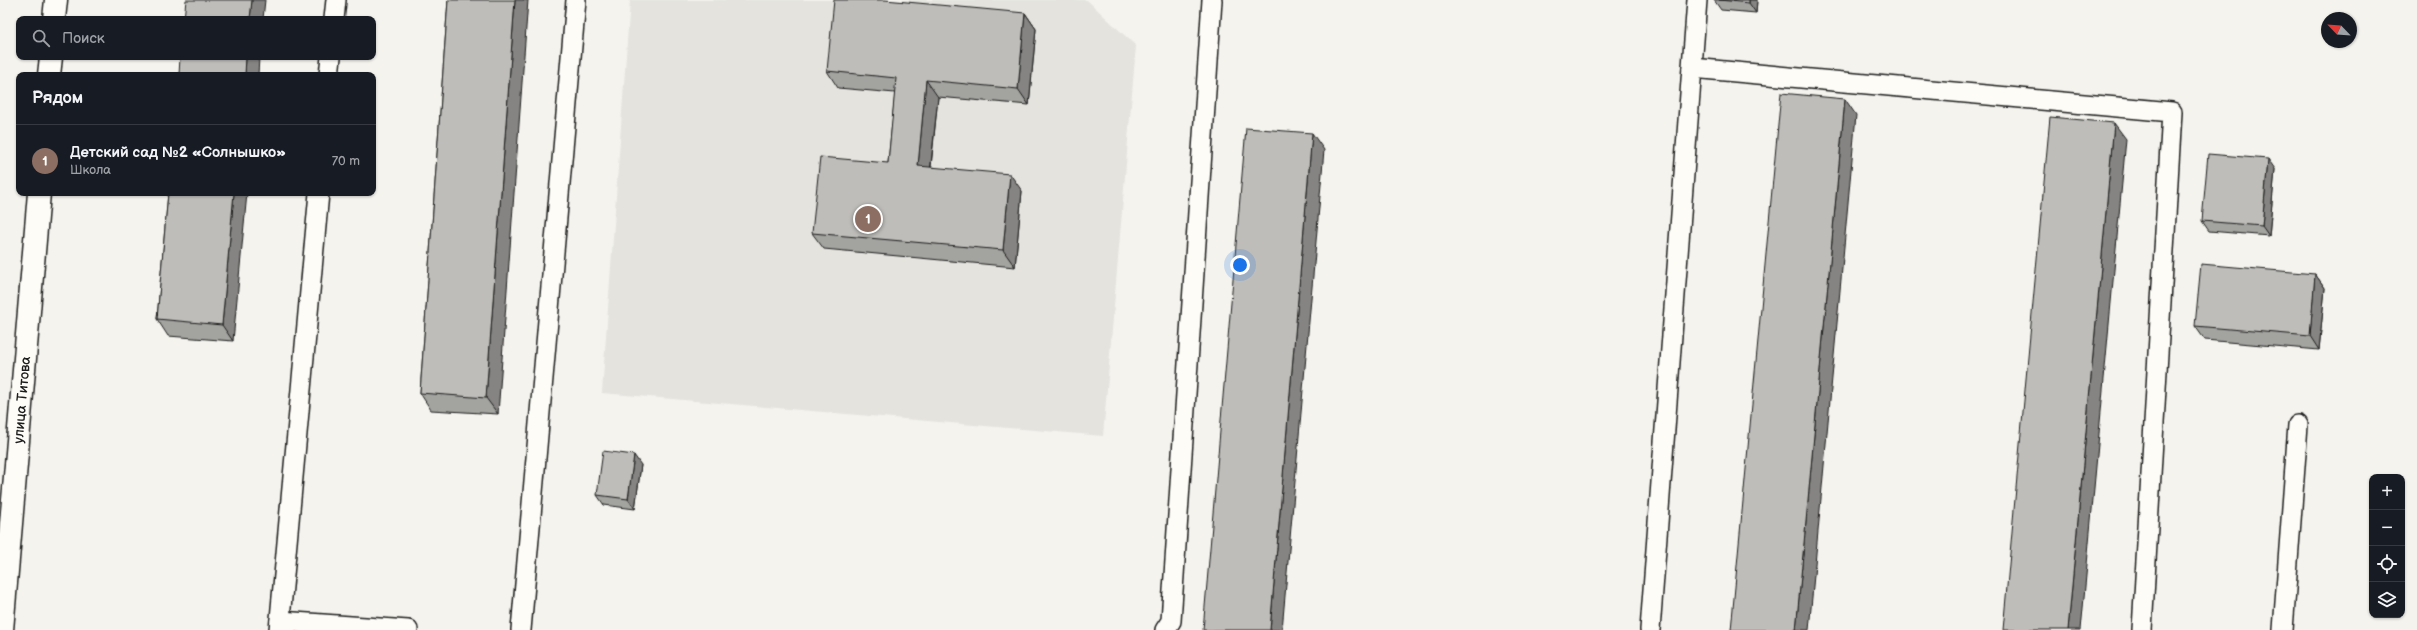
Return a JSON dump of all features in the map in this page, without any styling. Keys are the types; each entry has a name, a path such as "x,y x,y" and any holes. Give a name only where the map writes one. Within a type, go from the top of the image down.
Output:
{"street":[{"path":"54,16 56,0"},
{"path":"49,72 51,60"},
{"name":"улица Титова","path":"2,630 39,196"}],"lane":[{"path":"334,16 336,0"},
{"path":"521,630 576,0"},
{"path":"1165,630 1171,621 1212,0"},
{"path":"1650,630 1697,0"},
{"path":"329,72 331,60"},
{"path":"1692,68 2172,112 2142,630"},
{"path":"319,196 279,626 408,630"},
{"path":"2283,630 2298,425"}],"shaded area":[{"path":"630,0 1087,0 1136,46 1103,436 602,393"}],"building":[{"path":"186,0 252,0 250,16 184,16"},
{"path":"448,0 515,0 486,398 420,393"},
{"path":"834,0 885,0 1025,13 1018,89 926,80 918,166 1010,174 1003,250 812,233 820,157 888,163 896,78 827,71"},
{"path":"1719,0 1749,0 1749,3"},
{"path":"180,60 246,60 245,72 179,72"},
{"path":"1781,93 1845,99 1796,630 1731,630"},
{"path":"2050,117 2114,123 2068,630 2003,630"},
{"path":"1246,128 1312,133 1270,630 1203,630"},
{"path":"2208,154 2268,159 2262,226 2202,221"},
{"path":"168,196 234,196 222,325 157,319"},
{"path":"2201,264 2315,274 2310,336 2195,326"},
{"path":"603,451 634,455 628,499 597,495"}],"place":[{"name":"Детский сад №2 «Солнышко»","path":"868,219"}]}
